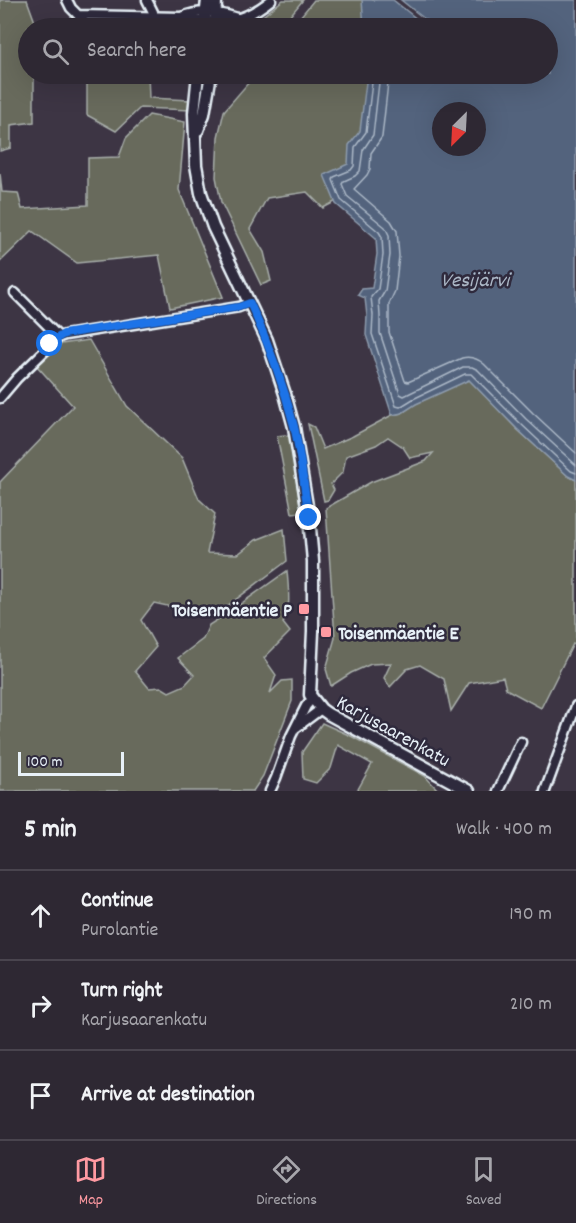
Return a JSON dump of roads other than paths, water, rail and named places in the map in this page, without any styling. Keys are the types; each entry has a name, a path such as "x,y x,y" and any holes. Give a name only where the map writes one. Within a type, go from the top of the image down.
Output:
{"street":[{"path":"67,0 70,8 78,15 182,17 198,12 206,18"},
{"path":"147,0 153,16"},
{"path":"207,0 210,18"},
{"path":"211,18 216,0"},
{"path":"238,18 256,12 271,0"},
{"name":"Karjusaarenkatu","path":"197,84 194,113 196,165 203,201 267,340 294,427 309,518 313,561 310,695 321,709 362,734 469,791"},
{"name":"Karjusaarenkatu","path":"196,136 204,114 209,84"},
{"path":"15,293 59,337"},
{"path":"0,398 17,378 64,334 239,307 250,303"},
{"path":"270,791 291,736 312,699"},
{"path":"544,791 576,706"},
{"path":"297,727 321,709"},
{"path":"498,791 520,742"}],"water":[{"path":"362,0 393,0 416,18 363,18"},
{"name":"Vesijärvi","path":"401,0 576,0 576,480 568,476 517,429 469,380 416,404 402,413 392,415 366,335 365,298 358,295 362,289 372,288 377,254 376,238 336,204 324,175 348,164 349,145 360,131 366,84 558,84 558,18 424,18"}],"place":[{"name":"Toisenmäentie P","path":"304,609"},
{"name":"Toisenmäentie E","path":"326,632"}]}
